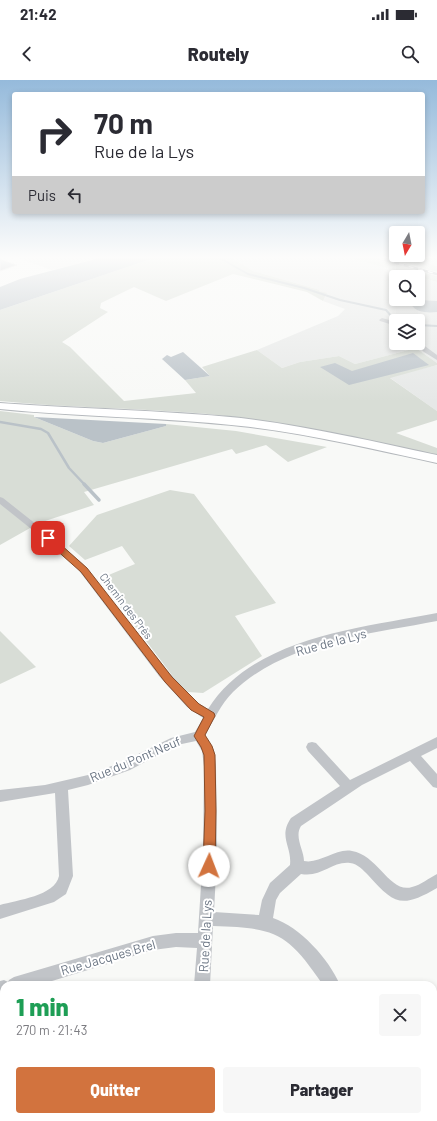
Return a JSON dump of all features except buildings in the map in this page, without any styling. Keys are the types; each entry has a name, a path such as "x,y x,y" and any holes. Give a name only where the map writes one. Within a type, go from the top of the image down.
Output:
{"main road":[{"path":"0,406 198,418 252,423 328,436 437,459"}],"street":[{"path":"382,320 389,322"},
{"path":"425,350 437,358"},
{"name":"Chemin des Près","path":"0,500 48,538 80,566 163,673 191,704 210,716"},
{"name":"Rue de la Lys","path":"202,981 210,839 210,766 208,750 199,736 210,716 224,695 234,684 258,668 282,655 328,639 437,617"},
{"name":"Rue du Pont Neuf","path":"0,796 61,786 101,776 126,766 175,741 199,736"},
{"path":"265,923 273,891 279,884 292,874 297,866 298,858 291,834 293,825 349,787 437,742"},
{"path":"312,747 349,787"},
{"path":"412,754 437,783"},
{"path":"0,912 51,896 64,886 66,876 61,786"},
{"path":"297,866 316,868 341,857 353,857 366,863 386,887 403,895 415,893 437,881"},
{"path":"206,919 265,923 282,929 298,940 313,957 329,981"},
{"name":"Rue Jacques Brel","path":"27,981 153,943 170,940 205,941"}],"shaded area":[{"path":"0,305 16,305 0,310"},
{"path":"16,305 101,305 100,308 108,312 62,342 70,347 124,401 196,393 185,380 210,376 202,367 257,350 282,368 300,362 339,356 355,364 408,350 419,350 437,363 437,365 390,378 437,411 437,420 396,433 437,448 437,455 323,431 237,417 182,412 0,401 0,310"},
{"path":"333,305 425,306 425,305 437,305 437,363 419,350 425,350 425,314 389,314 389,350 408,350 355,364 339,356 300,362 282,368 257,350 338,316 345,309"},
{"path":"437,305 437,312 419,311 412,306"},
{"path":"183,352 210,376 185,380 162,359 167,355 171,357"},
{"path":"413,353 429,365 349,385 320,367 335,363 352,371"},
{"path":"437,365 437,411 389,377"},
{"path":"0,411 34,415 34,417 93,441 103,443 166,426 166,424 236,431 327,447 288,462 266,445 236,454 232,449 84,492 94,505 39,523 0,545"},
{"path":"34,417 166,424 166,426 103,443 93,441"},
{"path":"170,490 194,494 276,603 235,616 262,656 203,693 188,692 181,687 99,579 135,564 122,546 85,560 69,546 97,515"},
{"path":"0,631 36,667 0,684"}],"waterway":[{"path":"361,305 386,310 389,314"},
{"path":"425,325 437,326"},
{"path":"0,422 41,429 48,433 69,468 85,485"},
{"path":"84,484 99,500"}],"route":[{"path":"48,538 76,561 84,570 168,680 191,704 210,716 199,736 210,755 209,866"}]}
